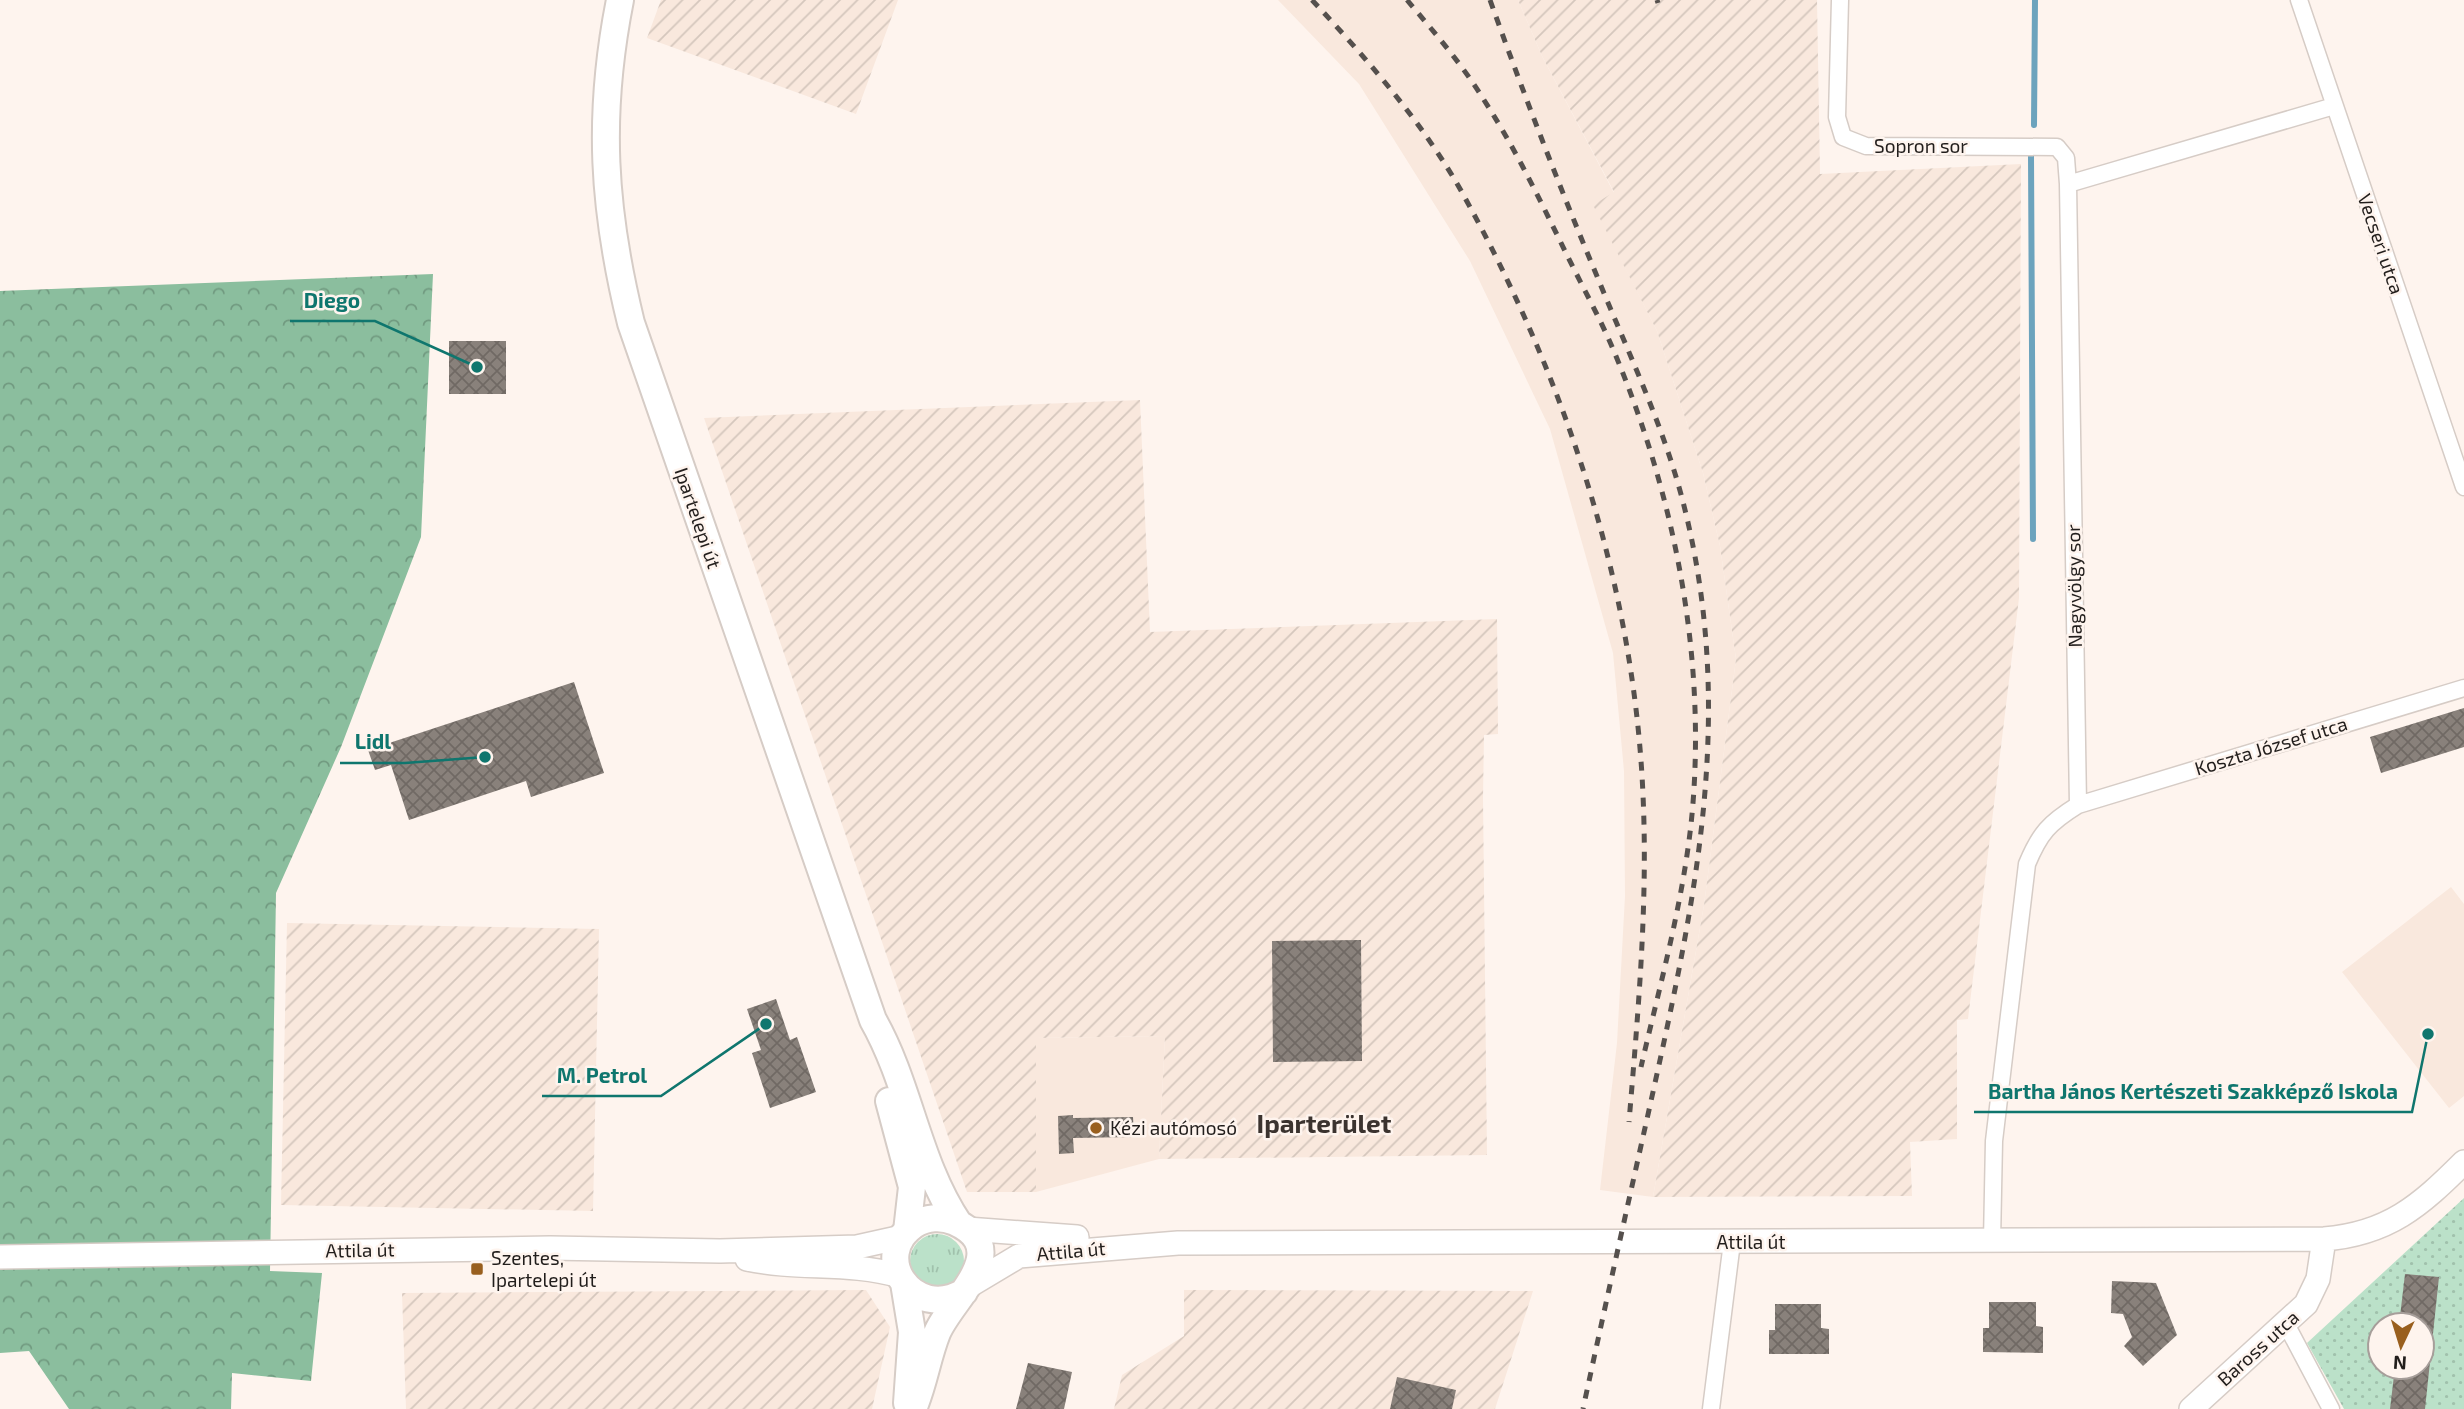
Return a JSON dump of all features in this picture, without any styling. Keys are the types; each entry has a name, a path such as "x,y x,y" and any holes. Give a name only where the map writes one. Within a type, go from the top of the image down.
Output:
{"main road":[{"name":"Ipartelepi út","path":"621,0 610,58 605,150 612,241 628,312 873,1020"},
{"path":"873,1020 887,1045 928,1166 979,1250 980,1262 968,1288 937,1333 922,1389 913,1409"},
{"path":"873,1020 876,1052 912,1187 905,1234 896,1256 912,1332 908,1409"},
{"name":"Attila út","path":"963,1227 1178,1243 2324,1239 2353,1237 2383,1227 2431,1195 2464,1162"},
{"path":"905,1234 916,1224 938,1218 963,1227"},
{"name":"Attila út","path":"0,1257 537,1248 720,1251 857,1247 905,1234"},
{"name":"Baross utca","path":"2191,1409 2286,1324 2313,1292 2322,1267 2324,1239"},
{"name":"Attila út","path":"968,1288 1019,1256 1178,1243"},
{"name":"Attila út","path":"720,1251 776,1264 858,1266 902,1280"},
{"path":"902,1280 921,1297 932,1300 943,1301 968,1288"}],"street":[{"name":"Sopron sor","path":"1840,0 1837,117 1843,138 1866,146 2057,147 2066,158 2068,184"},
{"name":"Vecseri utca","path":"2299,0 2464,487"},
{"path":"2068,184 2334,106"},
{"name":"Nagyvölgy sor","path":"2068,184 2078,805"},
{"name":"Koszta József utca","path":"2078,805 2464,688"},
{"path":"1992,1241 1994,1141 2027,864 2038,837 2056,819 2078,805"},
{"path":"1711,1409 1732,1242"},
{"path":"2286,1324 2331,1409"}],"shaded area":[{"path":"661,0 898,0 856,114 647,38"},
{"path":"1278,0 1518,0 1542,56 1614,193 1594,205 1657,331 1703,473 1720,546 1736,659 1704,905 1653,1197 1600,1190 1617,1043 1625,896 1624,771 1613,653 1550,429 1470,261 1359,84"},
{"path":"1518,0 1817,0 1820,174 2021,164 2019,598 1968,1019 1957,1020 1957,1139 1910,1142 1912,1196 1653,1197 1704,905 1736,659 1720,546 1703,473 1657,331 1593,205 1614,192 1542,56"},
{"path":"1140,400 1150,632 1497,619 1498,734 1484,735 1487,1155 1159,1159 1165,1036 1036,1038 1036,1192 967,1192 704,418"},
{"path":"2451,887 2464,904 2464,1096 2449,1108 2342,972"},
{"path":"287,923 599,929 593,1211 281,1205"},
{"path":"1165,1036 1159,1159 1036,1192 1036,1038"},
{"path":"866,1290 890,1327 872,1409 406,1409 402,1293"},
{"path":"1184,1290 1533,1291 1495,1409 1114,1409 1122,1375 1184,1336"}],"green space":[{"path":"433,274 421,537 341,747 276,893 270,1271 322,1273 311,1381 232,1373 231,1409 69,1409 29,1351 0,1353 0,291"},
{"path":"2464,1198 2464,1409 2344,1409 2307,1343"},
{"path":"937,1234 956,1242 964,1261 956,1280 937,1288 918,1280 910,1261 918,1242"}],"building":[{"path":"449,341 506,341 506,394 449,394"},
{"path":"574,682 604,773 531,797 526,781 409,820 391,765 375,770 368,750"},
{"path":"2464,708 2464,747 2381,773 2370,737"},
{"path":"1361,940 1362,1061 1273,1062 1272,941"},
{"path":"776,999 790,1040 797,1037 816,1092 770,1108 752,1053 761,1050 747,1009"},
{"name":"Kézi autómosó","path":"1073,1115 1073,1118 1133,1117 1134,1137 1073,1138 1074,1153 1059,1154 1058,1116"},
{"path":"2405,1274 2439,1277 2435,1311 2401,1311"},
{"path":"2112,1281 2156,1283 2177,1335 2143,1366 2124,1346 2132,1337 2123,1314 2111,1313"},
{"path":"1989,1302 2036,1302 2036,1326 2043,1327 2043,1353 1983,1352 1983,1328 1989,1328"},
{"path":"1775,1304 1821,1304 1821,1328 1829,1329 1829,1354 1769,1354 1769,1330 1775,1330"},
{"path":"1028,1363 1072,1372 1064,1409 1016,1409"},
{"path":"1397,1377 1456,1390 1452,1409 1390,1409"},
{"path":"2393,1381 2428,1381 2425,1409 2390,1409"}],"waterway":[{"path":"2034,125 2035,0"},
{"path":"2031,156 2033,539"}],"railway":[{"path":"1312,0 1374,69 1413,118 1464,196 1533,337 1563,411 1588,485 1609,561 1625,639 1637,716 1643,795 1643,918 1629,1122"},
{"path":"1407,0 1475,87 1537,193 1613,349 1634,403 1668,514 1689,629 1694,687 1693,803 1679,903 1641,1067"},
{"path":"1490,0 1556,176 1669,454 1686,514 1700,590 1707,664 1708,737 1694,882 1667,1027 1583,1409"}],"place":[{"name":"Diego","path":"477,367"},
{"name":"Lidl","path":"485,757"},
{"name":"M. Petrol","path":"766,1024"},
{"name":"Bartha János Kertészeti Szakképző Iskola","path":"2428,1034"},
{"name":"Kézi autómosó","path":"1096,1128"},
{"name":"Szentes, Ipartelepi út","path":"477,1269"}],"district":[{"name":"Iparterület","path":"1324,1124"}]}
